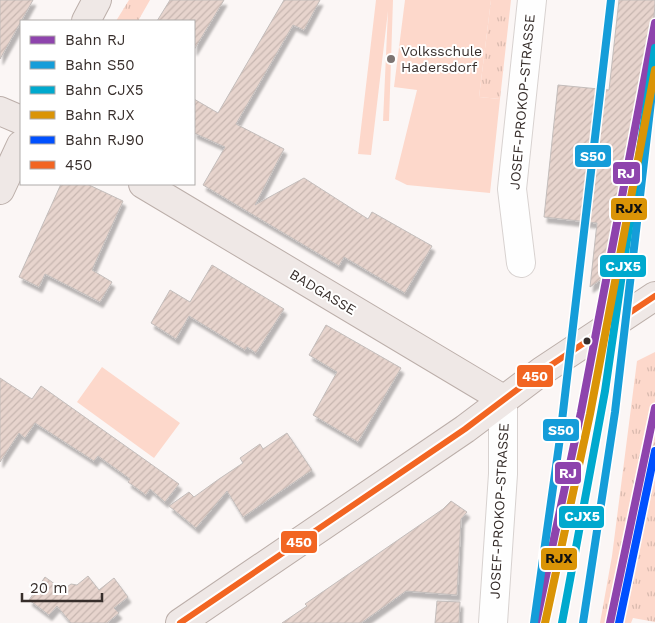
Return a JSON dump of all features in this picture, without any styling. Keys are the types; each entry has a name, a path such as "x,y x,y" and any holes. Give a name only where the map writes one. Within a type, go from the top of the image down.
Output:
{"main road":[{"path":"87,20 98,0"},
{"path":"0,111 20,120"},
{"path":"0,190 20,147"},
{"name":"BADGASSE","path":"145,185 503,399"},
{"path":"180,623 465,429 542,371 655,296"}],"street":[{"name":"JOSEF-PROKOP-STRASSE","path":"521,263 512,189 532,0"},
{"name":"JOSEF-PROKOP-STRASSE","path":"493,623 502,474 503,399"}],"green space":[{"path":"129,0 150,0 139,20 117,20"},
{"path":"376,0 393,0 389,121 383,121 388,11 371,155 358,154"},
{"path":"405,0 491,0 479,97 500,99 490,193 407,185 395,179 417,90 394,87"},
{"path":"491,0 511,0 500,99 479,97"},
{"path":"655,352 655,622 633,618 631,623 600,623 612,556 637,361"},
{"path":"102,367 180,423 154,458 77,402"}],"building":[{"path":"0,0 33,0 22,20 20,20 0,59"},
{"path":"170,0 224,0 195,48 195,20 158,20"},
{"path":"284,0 320,0 304,30 293,25 236,124 284,149 255,205 304,178 368,219 372,212 432,246 405,293 344,257 339,266 203,185 225,147 195,133 195,100 218,113"},
{"path":"619,0 655,0 655,6 634,195 624,194 623,265 590,287 597,223 544,217 558,85 609,90"},
{"path":"61,185 89,185 123,201 92,270 112,282 100,302 45,274 39,287 19,277"},
{"path":"212,265 284,309 256,353 247,347 245,350 189,316 176,339 151,323 170,290 190,302"},
{"path":"326,325 401,368 358,442 313,415 337,372 309,355"},
{"path":"0,378 32,399 41,386 179,484 165,502 150,489 146,495 128,482 130,479 98,456 94,461 35,423 25,438 19,433 0,462"},
{"path":"287,433 312,470 243,517 227,491 196,528 169,506 189,492 194,497 243,463 240,458 260,444 263,449"},
{"path":"451,501 467,512 461,519 457,595 406,591 361,623 282,623 307,606 305,604 443,509"},
{"path":"88,576 99,590 114,578 128,597 114,608 119,613 107,623 71,623 57,606 49,615 29,600 45,577 63,590 71,584 77,585"},
{"path":"437,601 460,602 459,623 435,623"}],"rail line":[{"name":"S50","path":"534,623 560,438 611,0"},
{"name":"RJ","path":"536,623 581,412 655,23"},
{"name":"CJX5","path":"562,623 605,391 655,48"},
{"name":"S50","path":"583,623 615,412 655,67"},
{"name":"RJX","path":"545,623 590,414 655,70"},
{"name":"RJ","path":"610,623 655,408"},
{"name":"RJ90","path":"619,623 655,451"}],"transit line":[{"name":"450","path":"180,623 465,429 542,371 655,296"}],"place":[{"name":"Volksschule Hadersdorf","path":"391,59"}]}
